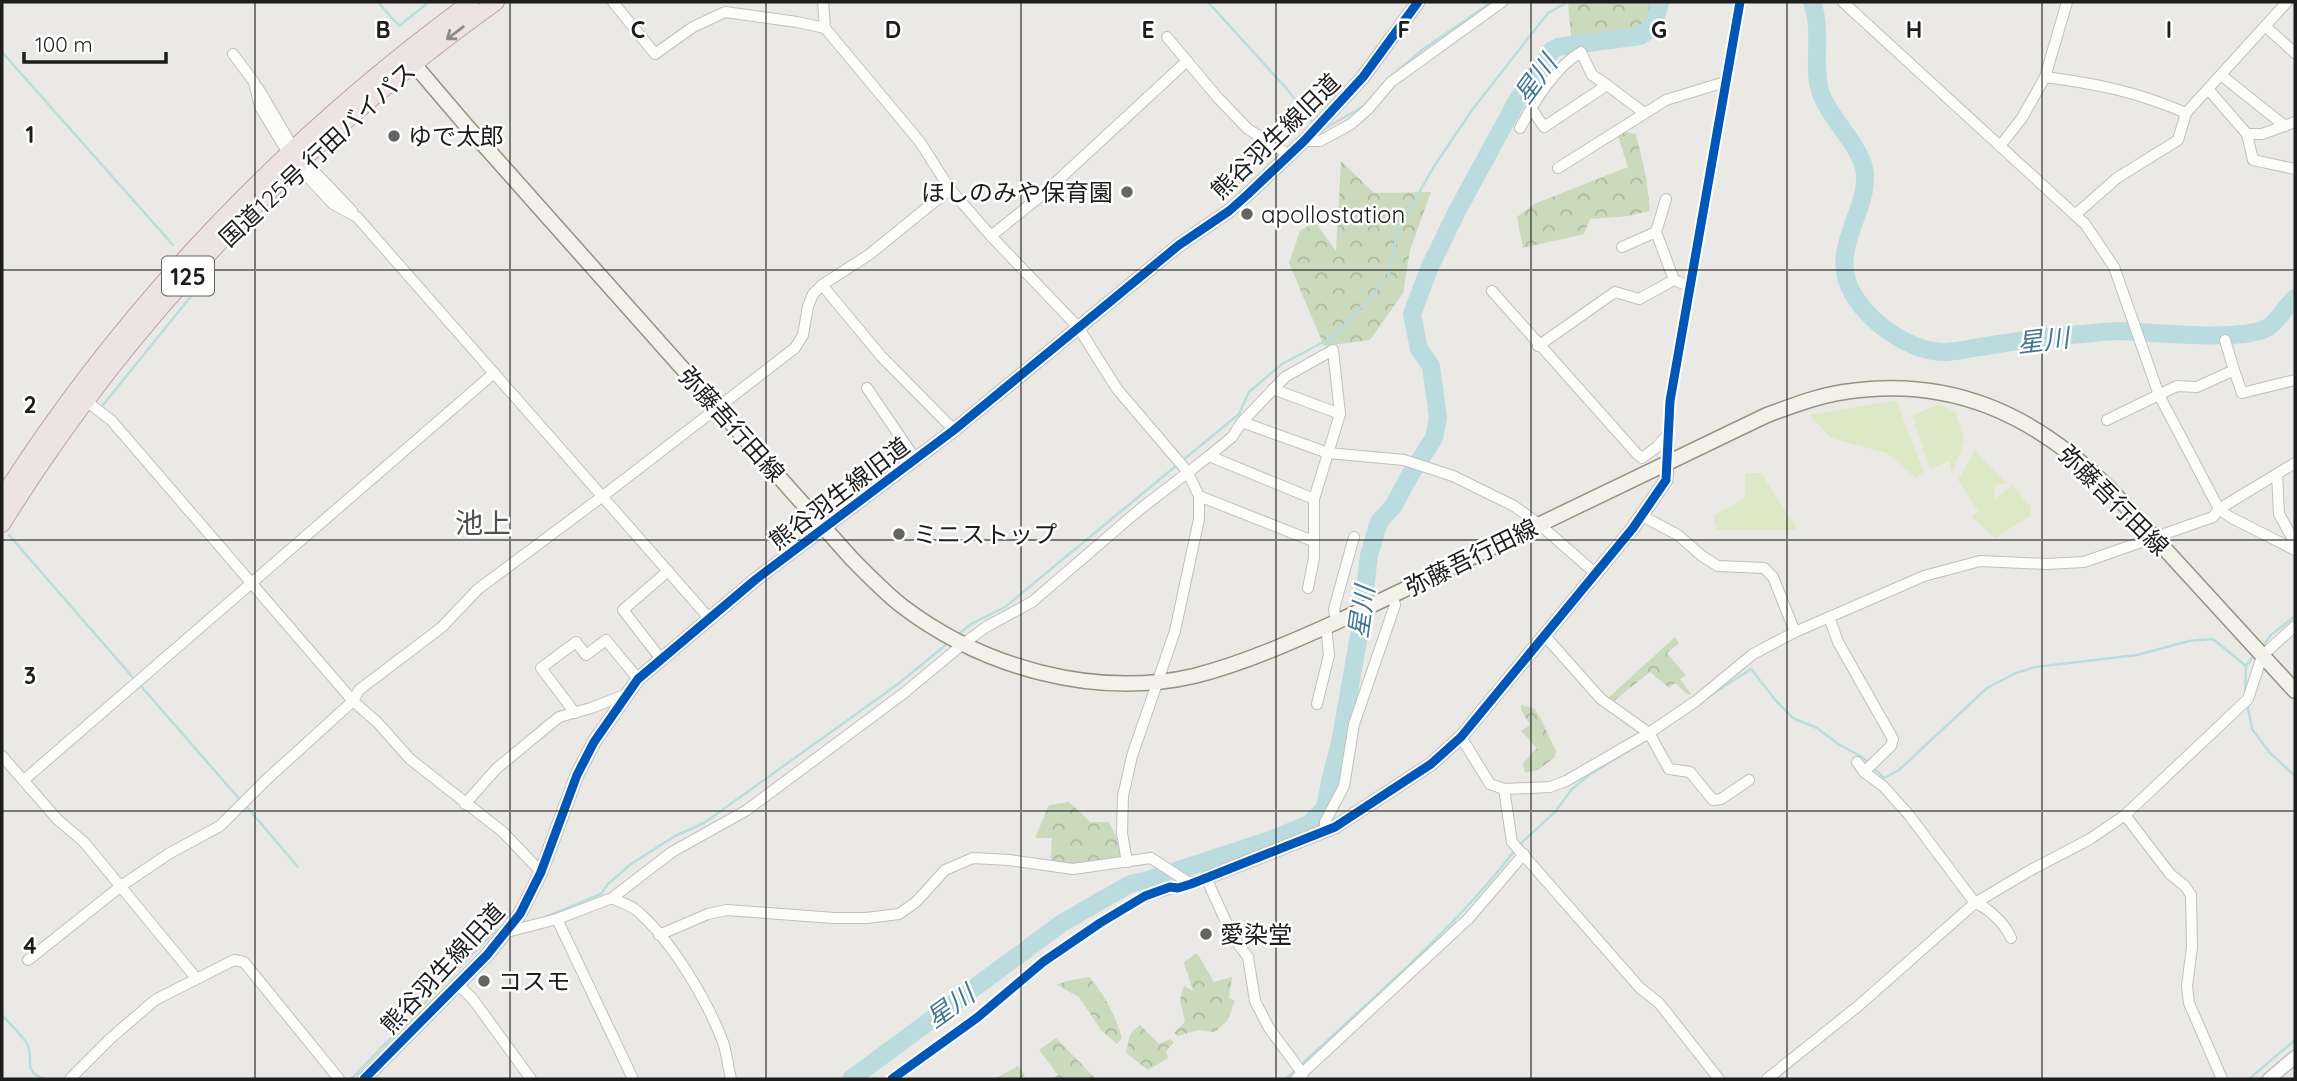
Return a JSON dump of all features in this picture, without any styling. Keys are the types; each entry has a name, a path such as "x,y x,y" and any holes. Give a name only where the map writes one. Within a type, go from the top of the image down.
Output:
{"highway":[{"name":"国道125号 行田バイパス","path":"2,498 78,390 154,295 211,232 471,2"},
{"name":"国道125号 行田バイパス","path":"409,58 496,2"},
{"name":"国道125号 行田バイパス","path":"2,524 86,401 191,272 263,197 296,156"}],"main road":[{"name":"弥藤吾行田線","path":"409,58 852,559 901,605 962,644 1027,669 1095,681 1157,681 1221,668 1289,643 1335,622 1767,415 1813,398 1883,387 1954,395 1983,404 2014,416 2082,462 2295,691"}],"street":[{"path":"613,2 655,54 693,27 726,12 825,28"},
{"path":"823,2 825,28 920,142 950,189 1078,327 1117,390 1187,471 1199,496 1199,519 1175,631 1132,756 1123,796 1122,833 1127,862"},
{"name":"熊谷羽生線旧道","path":"364,1079 508,932 541,872 577,775 594,742 638,679 823,527 954,430 1179,245 1229,211 1289,155 1363,77 1418,2"},
{"path":"1312,131 1320,141 1351,124 1391,82 1502,2"},
{"path":"892,1079 978,1017 1027,975 1100,923 1145,896 1170,887 1178,888 1190,884 1325,832 1431,764 1461,737 1642,516 1666,480 1670,401 1740,2"},
{"path":"1843,2 2085,224 2114,267 2159,395 2219,509 2295,550"},
{"path":"2000,146 2022,118 2045,77 2067,2"},
{"path":"2075,215 2117,178 2178,140 2186,113 2287,2"},
{"path":"2265,26 2295,53"},
{"path":"1167,37 1248,129 1289,155"},
{"path":"1520,128 1531,108 1571,58 1581,52 1592,75 1643,113"},
{"path":"233,54 254,82 260,107 332,204 358,217 709,618"},
{"path":"991,236 1042,195 1187,61"},
{"path":"2221,75 2290,124"},
{"path":"2045,77 2101,84 2153,99 2186,113"},
{"path":"1558,168 1665,100 1725,82"},
{"path":"1531,108 1544,127 1606,85"},
{"path":"2208,89 2247,134 2253,160 2295,169"},
{"path":"2247,134 2263,134 2290,124"},
{"path":"28,960 121,886 170,853 220,826 353,701 359,690 442,627 478,589 794,348 803,335 813,294 822,285 870,254 950,189"},
{"path":"1665,199 1656,232 1674,280 1689,286"},
{"path":"1622,247 1656,232"},
{"path":"1538,346 1615,292 1639,299 1674,280"},
{"path":"822,285 881,356 954,430"},
{"path":"1492,291 1538,346 1587,395 1642,458 1667,435"},
{"path":"2225,340 2242,393 2295,380"},
{"path":"508,932 557,919 612,898 672,852 747,810 904,694 962,644 986,627 1032,602 1187,471 1232,437 1242,422 1285,377 1333,350 1340,414 1314,499 1314,558 1308,588"},
{"path":"2107,420 2177,386 2197,387 2234,370"},
{"path":"24,780 494,373"},
{"path":"867,388 915,460"},
{"path":"1273,389 1340,414"},
{"path":"86,401 111,420 353,701 378,723 410,758 503,832 541,872"},
{"path":"1242,422 1328,453 1405,460 1453,476 1514,506 1595,573"},
{"path":"1209,456 1314,499"},
{"path":"1461,737 1490,784 1504,789 1550,787 1566,781 1649,733 1696,701 1753,654 1829,617 1924,576 1980,561 2046,564 2084,562 2213,517 2219,509 2295,463"},
{"path":"2277,474 2279,514 2295,543"},
{"path":"1199,496 1313,541"},
{"path":"1642,516 1678,535 1718,566 1764,568 1773,577 1795,632"},
{"path":"1317,704 1335,622 1334,609 1354,537"},
{"path":"661,659 623,610 668,571"},
{"path":"1325,832 1325,821 1344,786 1354,724 1395,605 1390,596"},
{"path":"1829,617 1838,642 1893,739 1891,746 1864,772"},
{"path":"1767,1079 1857,1007 1975,903 2090,839 2125,816 2248,699 2262,656 2295,626"},
{"path":"1545,636 1601,699 1649,733 1669,769 1690,772 1713,800 1721,799 1749,780"},
{"path":"575,713 541,668 576,642 586,655 606,640 638,679"},
{"path":"465,804 496,769 559,717 626,694"},
{"path":"2,756 58,820 84,842 196,978"},
{"path":"1857,762 1909,815 1975,903 1985,907 2011,938"},
{"path":"1504,789 1513,842 1640,988 1659,1003 1718,1079"},
{"path":"2125,816 2170,874 2185,886 2191,895 2192,947 2187,986 2189,1003 2222,1079"},
{"path":"1206,878 1233,937 1248,957 1255,1001 1300,1077 1469,918 1524,854"},
{"path":"659,935 708,914 726,910 834,918 899,914 916,902 945,870 974,858 1073,869 1151,858 1190,884"},
{"path":"723,897 726,910"},
{"path":"612,898 635,909 659,935 705,1002 724,1045 731,1079"},
{"path":"557,919 633,1079"},
{"path":"70,1079 111,1038 155,1000 234,960 244,962 339,1079"},
{"path":"457,984 472,998 531,1079"},
{"path":"2269,1079 2295,1057"}],"green space":[{"path":"1568,2 1660,2 1653,27 1640,36 1572,46"},
{"path":"1616,130 1636,134 1646,176 1650,211 1590,219 1584,234 1523,248 1517,217 1534,204 1628,167"},
{"path":"1341,161 1374,193 1431,192 1410,250 1403,293 1370,340 1324,346 1289,263 1300,231 1315,222 1336,251"},
{"path":"1896,400 1924,472 1916,478 1887,453 1831,438 1810,415"},
{"path":"1939,404 1956,412 1964,442 1952,473 1949,461 1930,469 1912,416"},
{"path":"1975,450 2006,483 1996,485 1993,500 2012,486 2031,507 2030,516 1995,538 1972,517 1978,511 1958,480"},
{"path":"1745,473 1761,473 1798,530 1717,530 1713,516 1745,498"},
{"path":"1675,637 1679,643 1667,653 1686,676 1680,679 1691,694 1688,695 1675,683 1669,688 1650,672 1614,701 1608,698"},
{"path":"1521,705 1534,708 1556,751 1554,758 1538,770 1525,773 1523,763 1537,748 1521,731 1530,725"},
{"path":"1069,802 1090,822 1109,822 1126,858 1106,865 1050,866 1052,838 1035,838 1049,805"},
{"path":"1197,953 1214,982 1232,977 1229,998 1235,1001 1227,1021 1215,1032 1198,1030 1178,1036 1174,1033 1185,1022 1180,1000 1184,986 1193,991 1184,962"},
{"path":"1089,977 1105,998 1116,1021 1122,1038 1117,1044 1101,1030 1079,997 1057,985"},
{"path":"1140,1025 1159,1044 1170,1039 1174,1042 1166,1051 1168,1058 1148,1070 1126,1053 1130,1034"},
{"path":"1056,1038 1096,1079 1053,1079 1058,1075 1039,1050"},
{"path":"1018,1066 1025,1075 1020,1079 996,1079 996,1078"}],"waterway":[{"path":"378,2 399,26 429,2"},
{"path":"1208,2 1286,88 1315,125"},
{"path":"1388,79 1422,50 1492,2"},
{"path":"1182,461 1239,414 1249,392 1282,364 1333,337 1388,278 1398,230 1433,168 1472,110 1548,13 1568,2"},
{"name":"星川","path":"851,1079 1062,923 1130,884 1270,840 1309,824 1325,808 1340,743 1361,624 1369,555 1379,522 1394,505 1434,438 1438,418 1431,366 1419,349 1412,314 1429,269 1518,99 1552,50 1640,36 1653,27 1660,2"},
{"name":"星川","path":"1812,2 1817,25 1820,91 1858,154 1865,174 1862,198 1846,247 1845,272 1857,301 1869,315 1898,338 1931,351 1946,352 2038,338 2110,331 2237,335 2267,328 2295,298"},
{"path":"2,52 173,245"},
{"path":"1322,130 1364,106 1379,89"},
{"path":"103,405 205,279"},
{"path":"959,634 971,624 1005,607 1177,465"},
{"path":"9,535 135,680"},
{"path":"2262,647 2271,635 2295,616"},
{"path":"1708,697 1751,669 1793,718 1817,728 1862,757 1884,778 1899,770 1987,688 2016,673 2035,667 2137,655 2189,641 2213,639 2246,666"},
{"path":"546,917 601,894 608,884 631,864 675,836 704,823 898,684 948,643"},
{"path":"2245,697 2246,666 2255,654"},
{"path":"140,685 241,801"},
{"path":"2247,703 2252,729 2270,753 2295,776"},
{"path":"1519,845 1555,812 1571,790 1592,773 1648,739"},
{"path":"246,806 298,867"},
{"path":"1300,1066 1466,908 1515,850"},
{"path":"351,1079 496,930"},
{"path":"2,1015 26,1043 33,1073 45,1079"},
{"path":"2249,1079 2295,1040"},
{"path":"1286,1079 1295,1070"}],"cycle path":[{"path":"364,1079 487,955 520,914 541,872 577,775 594,742 638,679 755,580 954,430 1179,245 1229,211 1304,141 1363,77 1418,2"},
{"path":"892,1079 978,1017 1043,962 1145,896 1170,887 1178,888 1191,884 1335,827 1431,764 1461,737 1633,528 1666,480 1670,401 1740,2"}],"place":[{"name":"ゆで太郎","path":"394,136"},
{"name":"ほしのみや保育園","path":"1127,192"},
{"name":"apollostation","path":"1247,214"},
{"name":"ミニストップ","path":"899,534"},
{"name":"愛染堂","path":"1206,934"},
{"name":"コスモ","path":"484,981"}],"district":[{"name":"池上","path":"483,522"}]}
